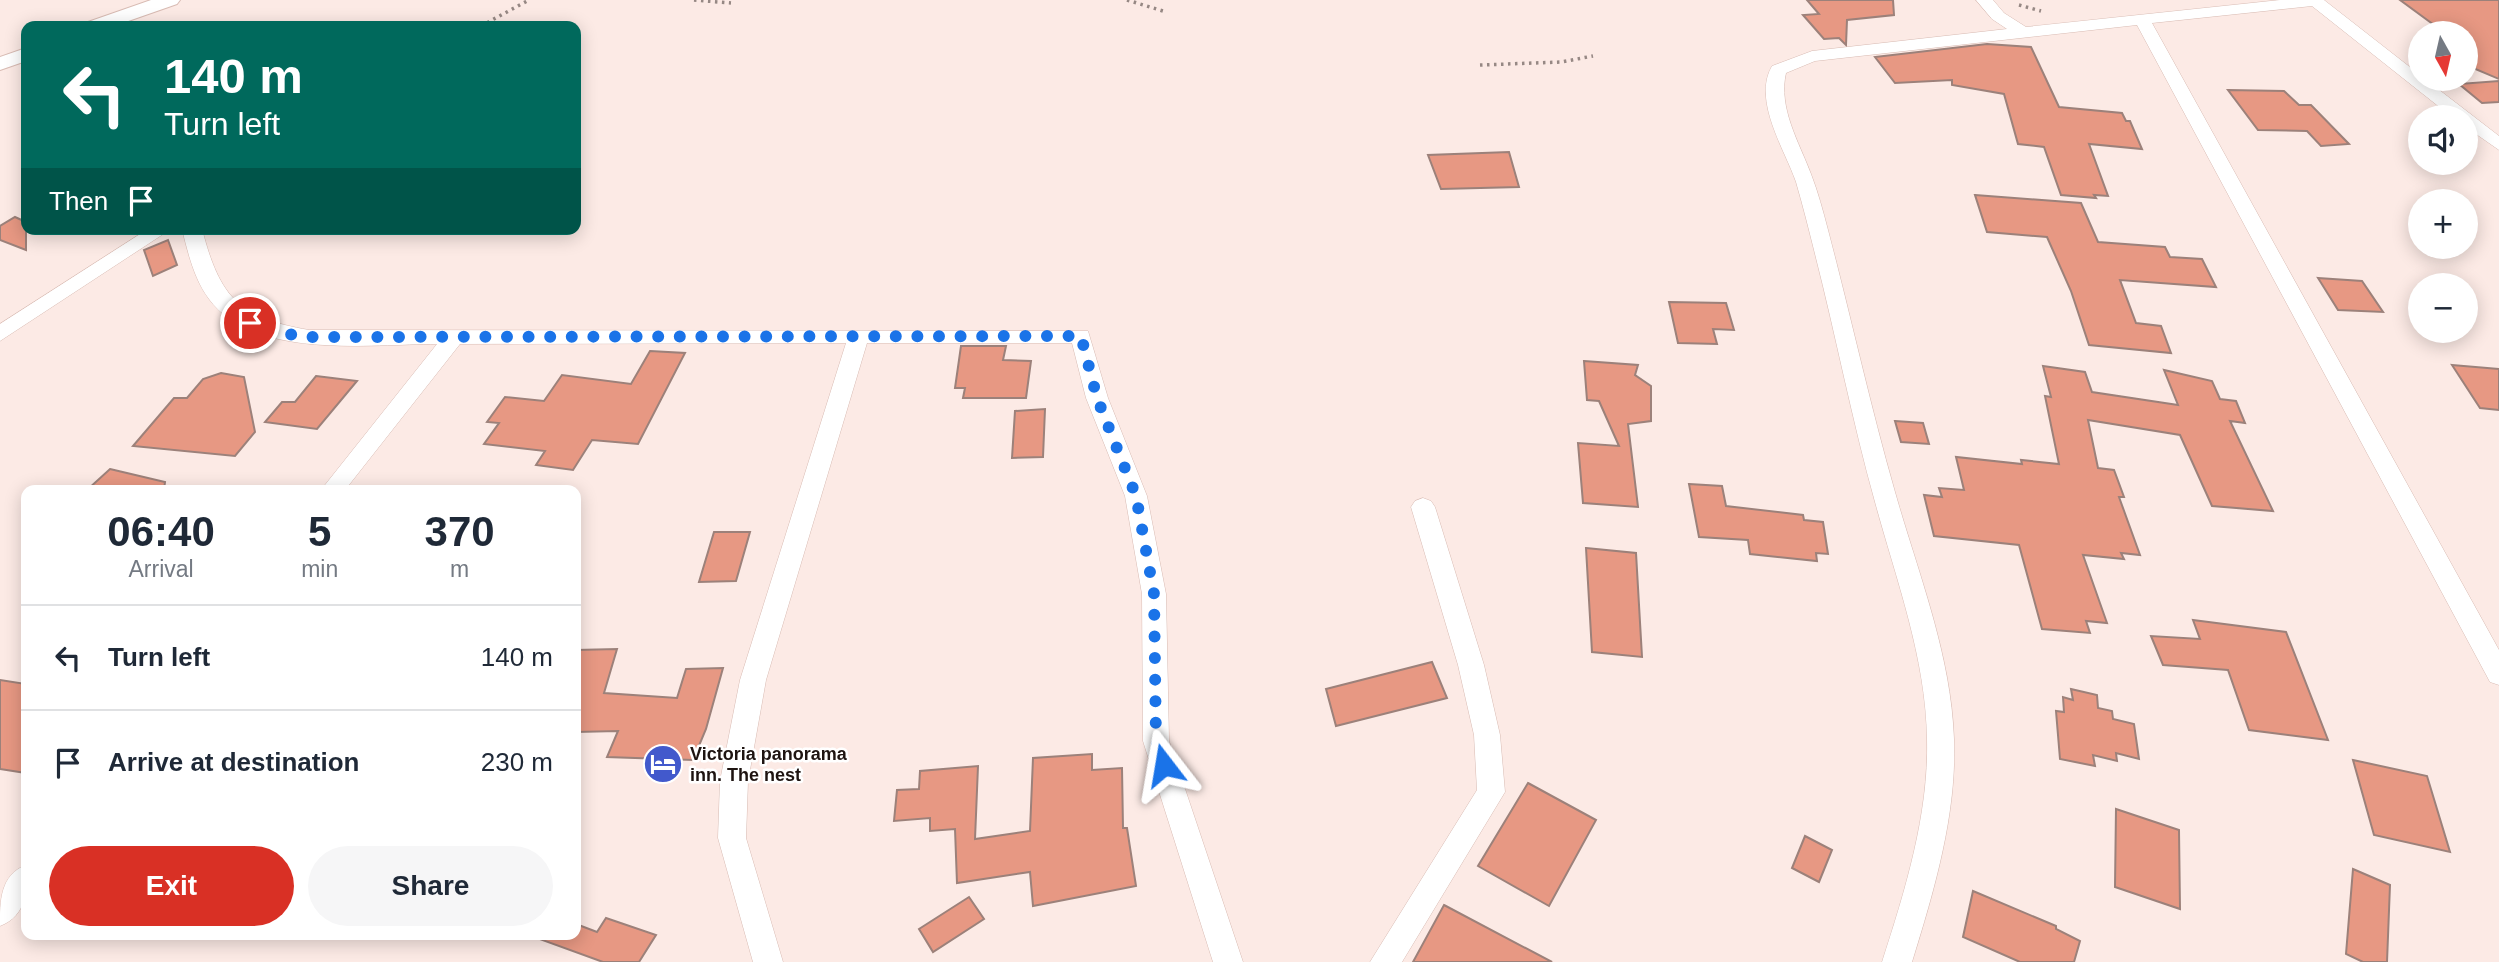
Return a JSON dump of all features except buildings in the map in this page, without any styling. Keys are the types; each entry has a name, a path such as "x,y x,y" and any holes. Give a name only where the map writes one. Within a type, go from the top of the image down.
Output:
{"street":[{"path":"125,21 170,0"},
{"path":"1984,0 1998,16 2021,31"},
{"path":"1897,962 1915,907 1938,782 1940,715 1927,648 1878,472 1834,287 1802,173 1774,97 1773,83 1778,70 1812,56 2021,31 2143,21 2315,1 2448,105"},
{"path":"2143,21 2499,674"},
{"path":"0,64 21,56"},
{"path":"2478,128 2499,145"},
{"path":"0,334 153,235"},
{"path":"194,235 211,288 233,315 267,331 309,337 1081,336 1097,398 1136,496 1154,594 1156,741 1228,962"},
{"path":"768,962 732,838 734,781 753,680 859,336"},
{"path":"336,485 454,337"},
{"path":"1385,962 1491,792 1487,735 1474,677 1423,507"},
{"path":"0,912 21,885"}],"path":[{"path":"490,21 528,0"},
{"path":"695,0 731,3"},
{"path":"1128,0 1163,11"},
{"path":"1480,65 1562,62 1593,56"}],"place":[{"name":"Victoria panorama inn. The nest","path":"663,764"}],"route":[{"path":"250,323 267,331 309,337 1081,336 1097,398 1136,496 1154,594 1156,741 1164,765"}]}
